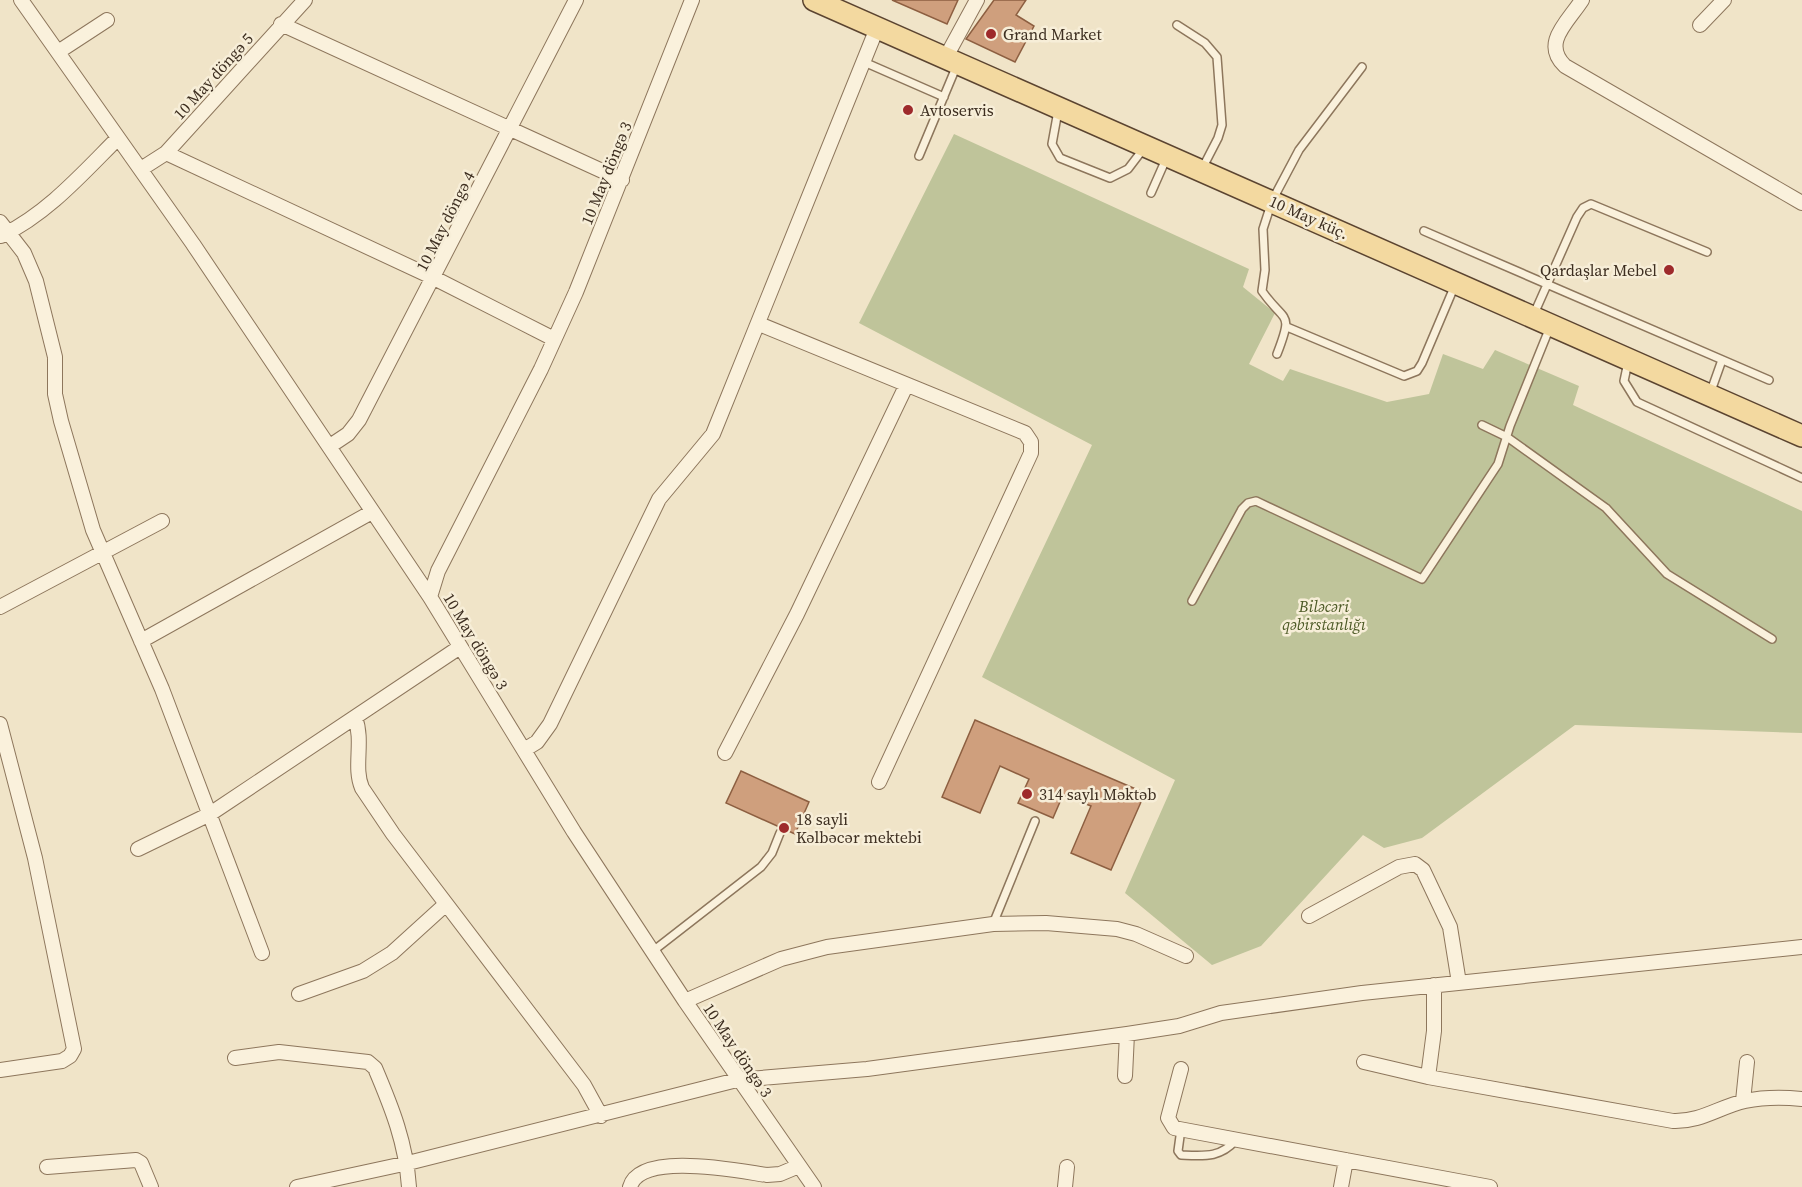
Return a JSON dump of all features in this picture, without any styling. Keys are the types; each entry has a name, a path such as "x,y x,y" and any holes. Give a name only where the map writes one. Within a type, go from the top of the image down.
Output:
{"main road":[{"name":"10 May küç.","path":"814,0 1202,169 1802,436"}],"street":[{"path":"21,0 141,170 330,446 430,597"},
{"name":"10 May döngə 5","path":"141,170 166,153 305,0"},
{"name":"10 May döngə 4","path":"330,446 348,434 359,420 576,0"},
{"name":"10 May döngə 3","path":"692,0 622,180 554,339 438,571 430,597 652,951 737,1080 814,1187"},
{"path":"952,60 977,0"},
{"path":"1582,0 1556,39 1554,50 1556,58 1565,66 1802,203"},
{"path":"1700,25 1724,0"},
{"path":"58,52 107,20"},
{"path":"281,24 622,180"},
{"path":"524,750 537,742 550,724 659,499 713,434 877,28"},
{"path":"118,138 48,206 27,223 3,230 24,253 36,281 55,357 55,394 61,422 102,553 141,641 210,814 262,954"},
{"path":"166,153 434,278 554,339"},
{"path":"759,324 1025,433 1030,442 1031,453 879,782"},
{"path":"725,753 797,614 906,386"},
{"path":"141,641 372,512"},
{"path":"0,607 162,521"},
{"path":"138,849 210,814 460,647"},
{"path":"355,717 361,739 358,780 362,788 446,904 584,1085 601,1116"},
{"path":"0,724 35,858 74,1049 70,1056 62,1061 0,1070"},
{"path":"1309,916 1399,867 1415,864 1423,870 1450,927 1459,983"},
{"path":"299,994 363,971 392,953 446,904"},
{"path":"685,1001 781,959 827,947 993,924 1047,923 1117,929 1136,934 1186,956"},
{"path":"297,1187 408,1163 737,1080 867,1069 1127,1034 1179,1026 1221,1013 1434,985 1802,947"},
{"path":"1428,1077 1434,1031 1434,985"},
{"path":"1125,1077 1127,1034"},
{"path":"235,1058 279,1052 368,1062 375,1068 394,1113 408,1163 409,1187"},
{"path":"1364,1062 1428,1077 1673,1121 1700,1119 1743,1101 1778,1098 1802,1099"},
{"path":"1743,1101 1747,1062"},
{"path":"1181,1069 1168,1119 1170,1124 1180,1129 1490,1187"},
{"path":"48,1167 136,1160 141,1164 151,1187"},
{"path":"1341,1187 1346,1160"},
{"path":"630,1187 636,1175 646,1170 686,1166 767,1175 780,1174 799,1166"},
{"path":"1065,1187 1067,1167"}],"lane":[{"path":"1177,25 1205,43 1217,57 1222,125 1202,169"},
{"path":"919,156 944,97 952,60"},
{"path":"864,62 944,97"},
{"path":"1276,354 1287,327 1284,313 1262,291 1265,270 1263,229 1272,201 1299,150 1362,67"},
{"path":"1059,106 1052,144 1060,158 1110,178 1128,169 1147,145"},
{"path":"1151,193 1168,154"},
{"path":"1192,600 1242,509 1248,502 1256,501 1422,579 1498,464 1542,321 1548,283 1583,208 1591,204 1707,252"},
{"path":"1425,231 1768,380"},
{"path":"1287,327 1404,376 1412,375 1422,363 1456,282"},
{"path":"1628,359 1624,381 1637,402 1802,478"},
{"path":"1709,395 1722,360"},
{"path":"1482,425 1507,437 1606,508 1667,574 1772,639"},
{"path":"993,924 1035,821"},
{"path":"652,951 761,867 772,853 780,833"},
{"path":"1180,1129 1178,1151 1181,1155 1219,1154 1226,1151 1236,1140"}],"green space":[{"name":"Biləcəri qəbirstanlığı","path":"954,134 1249,269 1243,287 1275,313 1249,364 1283,381 1290,369 1387,402 1429,394 1443,354 1483,369 1495,350 1579,386 1573,405 1802,511 1802,733 1575,725 1422,838 1384,848 1363,835 1261,946 1212,965 1125,893 1175,780 982,677 1092,445 859,323"}],"building":[{"path":"892,0 958,0 947,24"},
{"path":"994,0 1026,0 1016,15 1034,26 1015,62 966,39"},
{"path":"975,720 1145,793 1111,870 1071,853 1091,806 1063,795 1053,818 1018,803 1029,779 1000,766 980,813 942,797"},
{"path":"741,771 809,802 795,834 726,803"}],"place":[{"name":"Grand Market","path":"991,34"},
{"name":"Avtoservis","path":"908,110"},
{"name":"Qardaşlar Mebel","path":"1669,270"},
{"name":"314 saylı Məktəb","path":"1027,794"},
{"name":"18 sayli Kəlbəcər mektebi","path":"784,828"}]}
